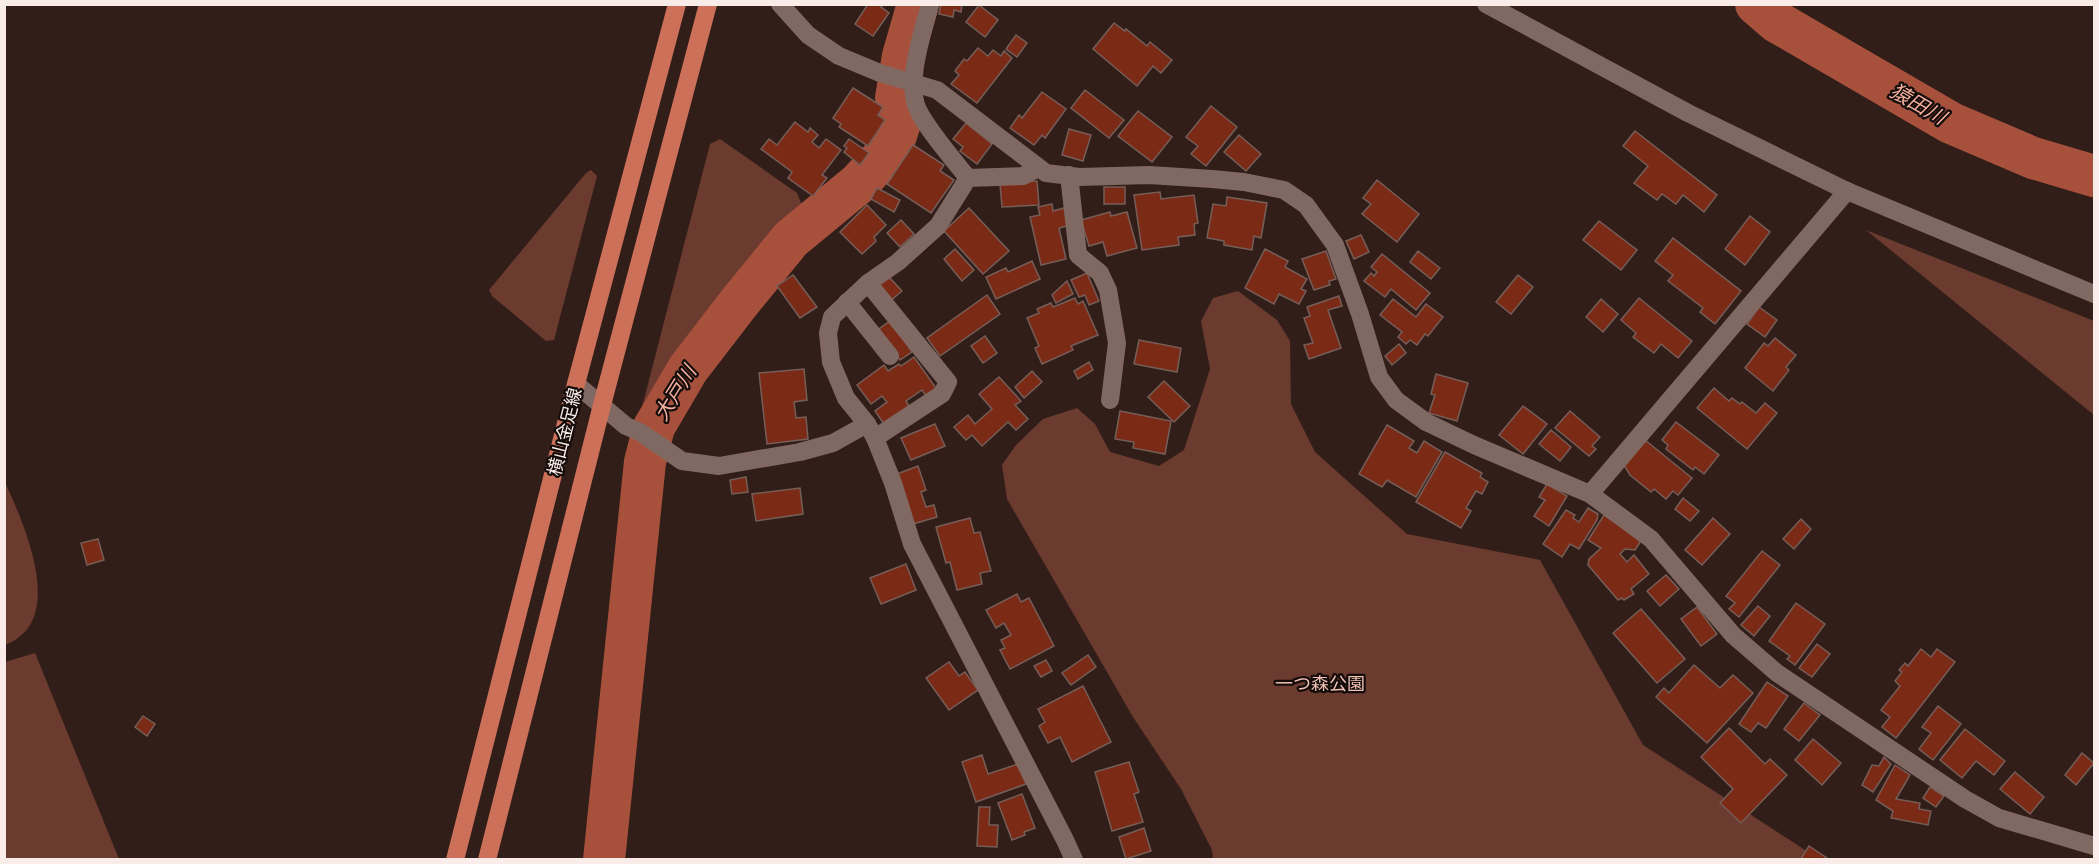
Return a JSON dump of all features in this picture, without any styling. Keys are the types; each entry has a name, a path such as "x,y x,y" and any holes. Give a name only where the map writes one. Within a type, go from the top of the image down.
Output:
{"main road":[{"name":"横山金足線","path":"455,860 576,384 677,4"},
{"name":"横山金足線","path":"487,860 602,405 708,4"}],"street":[{"path":"930,4 918,50 913,82 917,108 946,151 968,178"},
{"path":"1486,4 1688,112 1847,191 2094,294"},
{"path":"784,6 808,35 839,56 880,73 937,90 1046,173 1079,177 1149,175 1212,179 1244,182 1284,190 1306,205 1335,245 1360,314 1379,377 1396,400 1426,422 1445,432 1590,494 1651,538 1732,635 1777,673 1965,799 1999,819 2094,846"},
{"path":"968,178 1023,176 1038,168"},
{"path":"1069,175 1078,255 1100,273 1108,290 1117,343 1110,400"},
{"path":"968,178 938,226 898,262 868,283 832,317 828,333 831,362 846,398 871,431 893,483 912,544 1074,860"},
{"path":"1590,494 1847,191"},
{"path":"576,384 626,426 639,432 682,461 718,466 800,452 871,431 942,394 948,382 868,283"},
{"path":"847,302 890,356"}],"green space":[{"path":"720,139 797,193 802,205 700,333 647,415 640,415 710,144"},
{"path":"591,170 597,176 554,340 546,341 492,296 489,290 586,173"},
{"path":"1866,230 2094,321 2094,415"},
{"name":"一つ森公園","path":"1238,291 1277,320 1290,341 1291,404 1315,452 1407,534 1540,560 1643,745 1819,859 1213,859 1212,850 1181,789 1133,717 1007,499 1002,465 1016,445 1043,419 1077,408 1095,424 1110,452 1159,466 1184,450 1210,369 1201,321 1213,298"},
{"path":"4,480 30,544 36,569 38,593 35,615 24,633 5,645"},
{"path":"35,653 119,859 5,859 5,662"}],"building":[{"path":"868,4 883,4 881,7 889,13 873,36 855,24"},
{"path":"941,4 962,4 961,12 954,10 953,17 939,14"},
{"path":"979,5 998,20 985,37 966,22"},
{"path":"1114,23 1125,31 1126,29 1147,46 1150,42 1172,60 1161,73 1153,66 1137,86 1093,49"},
{"path":"1016,35 1027,43 1017,57 1006,49"},
{"path":"978,48 988,56 993,50 1001,56 1004,51 1012,58 977,103 951,84 959,75 955,71 964,59 967,61"},
{"path":"853,88 883,107 878,115 885,120 868,146 839,127 841,124 833,118"},
{"path":"1085,90 1124,120 1109,138 1071,108"},
{"path":"1042,92 1066,109 1045,138 1042,135 1034,145 1010,128 1019,115 1022,118"},
{"path":"1211,106 1237,127 1206,166 1191,154 1198,146 1186,137"},
{"path":"1138,111 1172,137 1152,162 1118,136"},
{"path":"795,122 808,132 810,128 818,135 812,142 819,148 826,139 841,150 822,175 827,178 813,196 788,178 792,172 761,149 769,139 777,145"},
{"path":"966,123 992,144 977,164 960,151 963,147 953,139"},
{"path":"1069,129 1091,135 1083,161 1062,155"},
{"path":"1635,131 1717,195 1704,212 1683,195 1676,204 1662,194 1657,200 1634,183 1648,166 1623,146"},
{"path":"1239,135 1261,154 1246,171 1224,152"},
{"path":"849,139 869,153 860,165 844,152 847,148 844,146"},
{"path":"913,145 944,165 940,171 954,180 931,213 887,184"},
{"path":"1377,180 1419,214 1397,242 1362,214 1371,204 1363,198"},
{"path":"1037,181 1039,205 1002,207 1000,184"},
{"path":"1104,187 1125,187 1125,204 1104,204"},
{"path":"877,188 900,200 894,212 871,199"},
{"path":"1160,192 1161,199 1194,195 1198,223 1194,224 1195,235 1178,237 1179,245 1142,250 1134,195"},
{"path":"1227,197 1267,203 1261,238 1254,236 1252,250 1224,245 1224,241 1207,238 1213,204 1226,206"},
{"path":"1052,204 1053,211 1064,208 1068,226 1059,228 1066,259 1041,265 1030,217 1040,215 1038,207"},
{"path":"867,205 886,225 874,237 876,241 862,254 840,232"},
{"path":"969,208 1009,251 983,274 944,231"},
{"path":"1110,212 1111,216 1127,212 1137,248 1107,256 1103,242 1089,246 1081,220"},
{"path":"1750,216 1770,232 1745,265 1725,249"},
{"path":"901,220 914,234 900,247 887,233"},
{"path":"1599,221 1637,250 1621,270 1583,240"},
{"path":"1361,235 1369,252 1354,259 1346,241"},
{"path":"1673,238 1741,291 1715,324 1700,312 1703,308 1668,281 1673,275 1655,261"},
{"path":"955,249 974,270 962,281 944,259"},
{"path":"1265,249 1288,261 1285,267 1307,279 1301,289 1306,291 1299,304 1279,294 1274,304 1245,288"},
{"path":"1326,251 1336,279 1329,281 1330,285 1314,290 1302,259"},
{"path":"1418,251 1440,268 1431,279 1410,262"},
{"path":"1382,254 1430,293 1416,310 1391,289 1385,297 1364,281 1371,273 1374,276 1377,272 1371,267"},
{"path":"1032,261 1040,279 996,299 986,277 1006,268 1008,272"},
{"path":"1087,273 1099,301 1089,305 1085,295 1079,297 1071,280"},
{"path":"793,275 817,307 800,318 777,286"},
{"path":"1518,275 1533,287 1511,314 1496,302"},
{"path":"889,277 902,291 889,302 877,287"},
{"path":"1067,281 1073,294 1056,303 1052,295"},
{"path":"987,295 1000,314 940,356 927,338"},
{"path":"1339,296 1342,306 1328,310 1341,348 1309,359 1304,345 1313,343 1304,318 1310,316 1307,307"},
{"path":"1075,298 1078,304 1083,301 1098,335 1071,346 1073,350 1042,364 1035,348 1039,346 1027,318 1039,313 1037,309 1051,303 1053,307"},
{"path":"1639,298 1692,341 1678,358 1661,344 1654,353 1633,337 1636,333 1621,320"},
{"path":"1393,299 1416,317 1426,304 1443,317 1428,336 1425,334 1417,345 1410,340 1406,344 1398,337 1402,332 1380,315"},
{"path":"1601,299 1618,314 1603,332 1586,317"},
{"path":"1759,307 1777,320 1765,337 1747,324"},
{"path":"891,320 912,352 900,360 879,329"},
{"path":"985,336 997,353 983,363 971,346"},
{"path":"1775,338 1796,355 1786,367 1789,370 1773,391 1745,368 1764,343 1768,346"},
{"path":"1139,340 1181,348 1177,372 1134,364"},
{"path":"1399,344 1406,353 1392,365 1385,356"},
{"path":"914,357 936,388 926,396 922,390 906,401 909,406 884,424 875,411 887,402 882,396 871,404 857,385 884,365 888,371"},
{"path":"1089,362 1093,370 1078,379 1074,371"},
{"path":"804,369 807,400 794,402 796,418 806,417 808,439 767,444 759,373"},
{"path":"1032,371 1042,382 1024,398 1015,387"},
{"path":"1436,374 1468,383 1457,421 1429,413 1435,395 1431,394"},
{"path":"999,377 1021,401 1015,405 1028,419 1016,430 1008,422 982,446 972,435 966,440 954,427 968,415 975,424 992,409 979,394"},
{"path":"1164,381 1190,406 1174,422 1148,397"},
{"path":"1714,388 1729,401 1732,398 1740,404 1742,402 1756,413 1765,403 1777,413 1747,449 1697,408"},
{"path":"1523,406 1547,424 1523,454 1499,435"},
{"path":"1120,411 1171,421 1165,454 1133,448 1134,442 1115,439"},
{"path":"1570,411 1600,437 1592,446 1596,449 1589,456 1555,428"},
{"path":"1676,422 1719,455 1704,474 1695,467 1693,470 1666,449 1668,445 1662,440"},
{"path":"935,424 945,446 911,460 901,438"},
{"path":"1387,425 1414,441 1409,448 1417,453 1424,441 1442,452 1416,497 1387,480 1382,487 1359,474"},
{"path":"1551,430 1571,447 1560,461 1539,444"},
{"path":"1645,440 1692,478 1678,495 1673,491 1666,499 1654,489 1651,492 1630,475 1624,465"},
{"path":"1445,452 1482,473 1480,477 1488,482 1482,494 1476,491 1466,508 1471,511 1461,528 1416,502"},
{"path":"918,466 926,490 921,492 926,507 934,505 937,517 913,524 897,474"},
{"path":"746,477 748,492 732,494 730,480"},
{"path":"1547,484 1567,496 1549,526 1534,516 1545,500 1539,497"},
{"path":"800,488 803,514 756,521 752,494"},
{"path":"1683,498 1699,511 1690,521 1675,509"},
{"path":"1588,508 1598,514 1597,520 1579,549 1570,544 1562,557 1543,544 1566,510 1575,515 1573,518 1579,522"},
{"path":"1604,515 1641,541 1635,550 1625,549 1620,554 1627,562 1634,555 1649,574 1631,589 1634,594 1624,600 1622,598 1618,600 1588,565 1589,559 1601,548 1588,540"},
{"path":"970,518 974,533 980,532 991,571 980,573 982,584 957,590 950,562 946,563 936,527"},
{"path":"1713,518 1730,534 1702,565 1685,550"},
{"path":"1801,519 1811,529 1794,549 1783,539"},
{"path":"98,539 104,560 87,565 81,543"},
{"path":"1762,551 1780,565 1739,617 1729,609 1735,603 1726,596"},
{"path":"906,564 916,590 881,604 870,578"},
{"path":"1666,575 1679,589 1660,606 1647,591"},
{"path":"1017,594 1021,602 1029,598 1054,646 1010,669 1000,650 1005,648 1001,640 1011,635 1004,623 996,628 986,610"},
{"path":"1796,603 1825,624 1795,665 1787,659 1790,656 1769,641"},
{"path":"1758,606 1770,616 1754,636 1741,625"},
{"path":"1697,607 1717,634 1701,646 1681,619"},
{"path":"1641,609 1685,659 1657,683 1613,633"},
{"path":"1817,644 1830,654 1812,677 1799,668"},
{"path":"1921,649 1931,657 1937,649 1955,662 1896,738 1882,727 1890,717 1881,710 1900,686 1895,681 1902,672 1899,670 1905,663 1908,666"},
{"path":"1088,655 1096,667 1071,685 1062,673"},
{"path":"1046,660 1052,671 1041,677 1034,666"},
{"path":"949,662 959,676 965,672 978,690 949,710 926,678"},
{"path":"1694,665 1720,688 1733,675 1753,693 1707,743 1656,697 1664,688 1669,693"},
{"path":"1767,682 1788,696 1766,728 1758,723 1751,732 1739,724"},
{"path":"1083,686 1111,742 1072,762 1060,737 1048,743 1039,726 1045,722 1038,709"},
{"path":"1804,703 1820,715 1799,741 1784,729"},
{"path":"1938,706 1961,724 1933,760 1919,749 1931,733 1922,727"},
{"path":"143,716 155,724 147,736 135,727"},
{"path":"1729,728 1765,764 1770,759 1787,775 1741,823 1720,803 1733,789 1701,757"},
{"path":"1965,729 2005,761 1994,775 1976,761 1962,778 1940,760"},
{"path":"1813,739 1841,763 1822,785 1795,760"},
{"path":"2082,753 2094,763 2076,785 2065,775"},
{"path":"982,755 988,774 1018,764 1026,784 976,802 962,762"},
{"path":"1884,757 1891,764 1873,792 1862,785 1872,765 1879,766"},
{"path":"1129,762 1139,792 1134,794 1143,822 1112,831 1095,772"},
{"path":"1895,765 1910,775 1896,799 1920,803 1919,809 1931,811 1928,825 1891,818 1893,811 1876,800"},
{"path":"2015,772 2044,797 2030,814 2000,789"},
{"path":"1930,787 1944,796 1936,807 1923,798"},
{"path":"1022,794 1035,828 1012,840 998,803"},
{"path":"979,807 990,807 989,825 998,825 997,847 977,846"},
{"path":"1144,828 1151,851 1126,859 1119,837"},
{"path":"1809,846 1830,860 1800,860"}],"waterway":[{"name":"大戸川","path":"604,860 645,462 654,427 688,369 791,239 859,183 892,147 900,123 896,98 903,56 918,4"},
{"name":"猿田川","path":"1756,4 1777,22 1951,123 2033,158 2094,176"}]}
